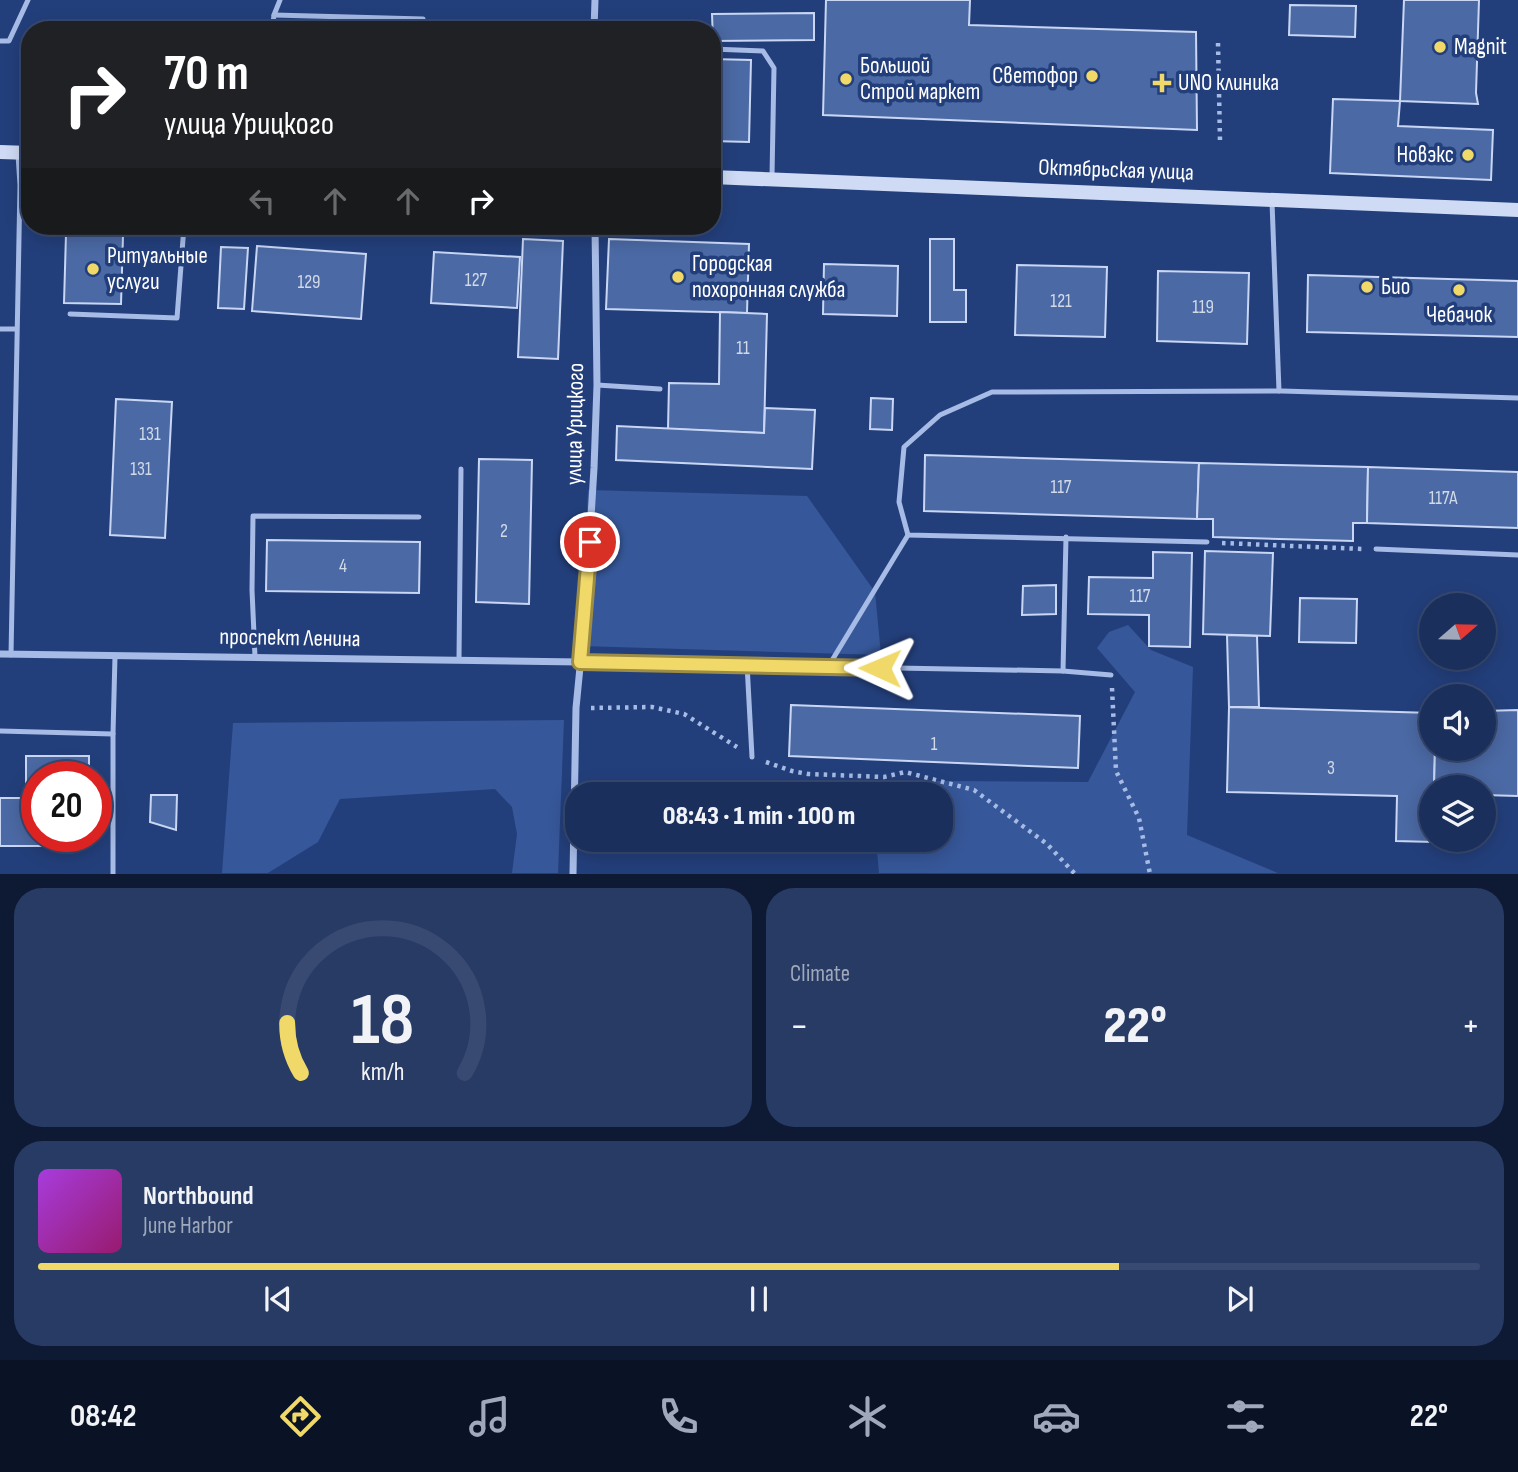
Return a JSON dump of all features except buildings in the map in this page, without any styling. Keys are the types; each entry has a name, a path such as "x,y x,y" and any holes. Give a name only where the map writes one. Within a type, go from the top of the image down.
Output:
{"main road":[{"path":"0,152 21,153"},
{"name":"Октябрьская улица","path":"721,177 1518,210"}],"street":[{"path":"594,21 595,0"},
{"name":"улица Урицкого","path":"573,873 576,708 585,616 597,385 595,235"},
{"name":"проспект Ленина","path":"0,654 580,662"}],"lane":[{"path":"0,41 9,41 28,0"},
{"path":"273,21 280,0"},
{"path":"274,15 423,19"},
{"path":"721,49 763,51 774,68 772,180"},
{"path":"10,655 21,177"},
{"path":"1272,198 1279,391"},
{"path":"70,314 177,318 183,235"},
{"path":"0,329 16,329"},
{"path":"597,385 660,389"},
{"path":"828,667 908,535 899,502 904,447 940,415 992,393 1279,391 1518,398"},
{"path":"459,659 461,469"},
{"path":"255,657 253,516 419,517"},
{"path":"908,535 1207,542"},
{"path":"1063,671 1066,537"},
{"path":"1376,549 1518,555"},
{"path":"113,873 115,656"},
{"path":"580,662 1063,671 1111,675"},
{"path":"747,664 752,757"},
{"path":"0,731 113,734"}],"path":[{"path":"1218,43 1220,140"},
{"path":"1207,542 1376,549"},
{"path":"1111,675 1116,771 1139,818 1150,873"},
{"path":"576,708 652,707 684,714 752,757 800,772 884,777 905,772 974,790 1047,844 1075,873"}],"shaded area":[{"path":"588,490 807,496 875,592 881,655 581,646"},
{"path":"1128,625 1151,650 1193,667 1187,835 1278,873 879,873 877,852 953,852 953,782 911,782 945,781 1088,782 1135,692 1097,648 1109,632"},
{"path":"564,720 558,873 512,873 517,834 512,807 495,789 340,799 318,842 268,873 222,873 233,723"}],"place":[{"name":"Magnit","path":"1440,47"},
{"name":"Светофор","path":"1092,76"},
{"name":"Большой Строй маркет","path":"846,79"},
{"name":"UNO клиника","path":"1162,83"},
{"name":"Новэкс","path":"1468,155"},
{"name":"Ритуальные услуги","path":"93,269"},
{"name":"Городская похоронная служба","path":"678,277"},
{"name":"Био","path":"1367,287"},
{"name":"Чебачок","path":"1459,290"}],"route":[{"path":"590,542 580,662 880,668"}]}
